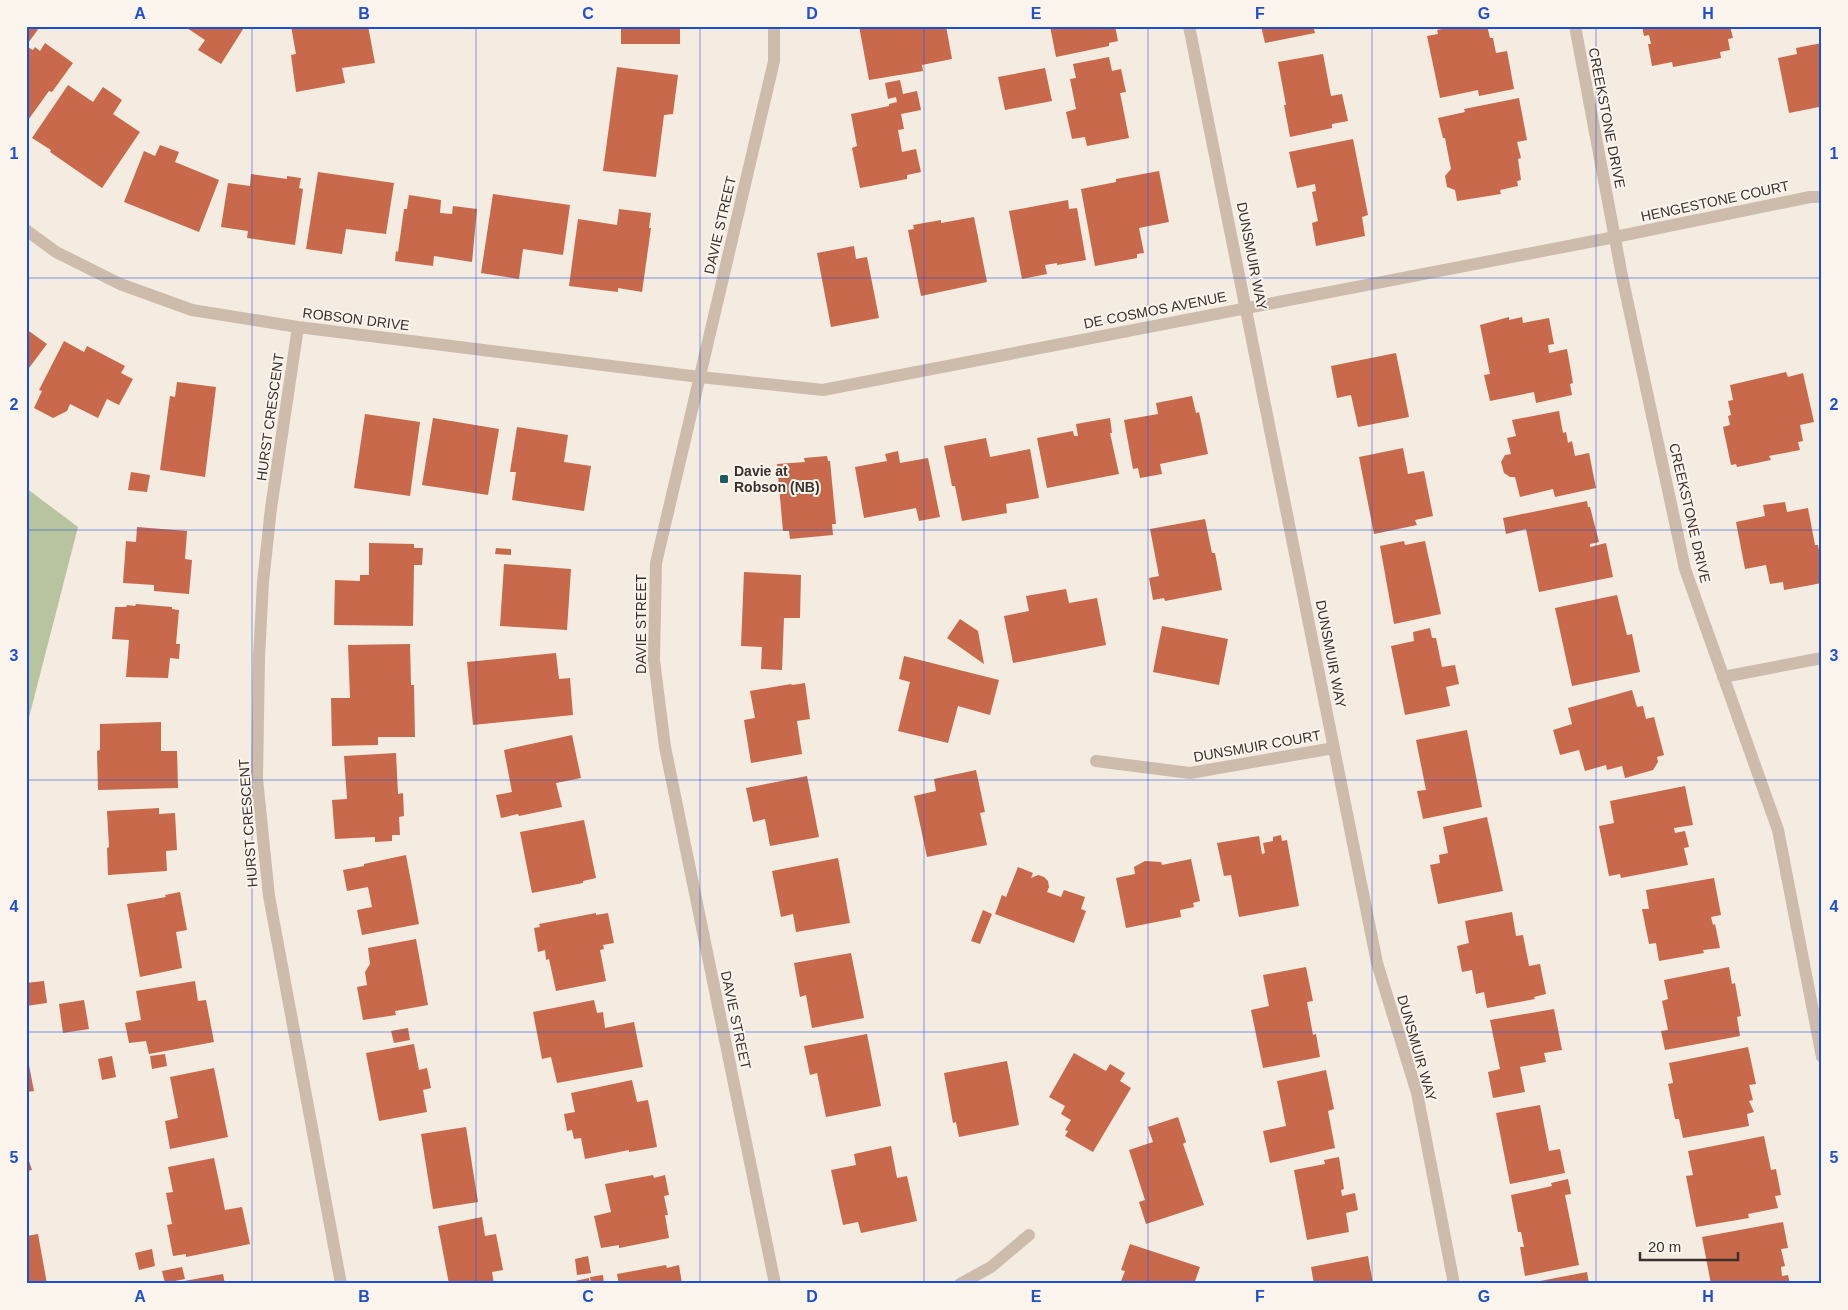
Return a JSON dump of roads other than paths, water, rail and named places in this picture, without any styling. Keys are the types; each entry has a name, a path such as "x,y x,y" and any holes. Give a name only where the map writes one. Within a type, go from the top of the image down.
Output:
{"street":[{"name":"DAVIE STREET","path":"774,26 774,62 656,563 654,660 665,747 775,1284"},
{"name":"DUNSMUIR WAY","path":"1190,26 1377,963 1417,1093 1454,1284"},
{"name":"CREEKSTONE DRIVE","path":"1575,26 1615,237 1685,569 1778,830 1822,1057"},
{"name":"HENGESTONE COURT","path":"1615,237 1810,197 1822,197"},
{"name":"ROBSON DRIVE","path":"26,230 56,252 120,284 192,310 298,327 700,377"},
{"name":"DE COSMOS AVENUE","path":"700,377 823,390 1615,237"},
{"name":"HURST CRESCENT","path":"298,327 271,508 263,582 259,658 257,779 269,896 341,1284"},
{"path":"1723,678 1822,658"},
{"name":"DUNSMUIR COURT","path":"1096,761 1190,773 1334,748"},
{"path":"960,1284 991,1267 1028,1235"}],"place":[{"name":"Davie at Robson (NB)","path":"724,479"}]}
